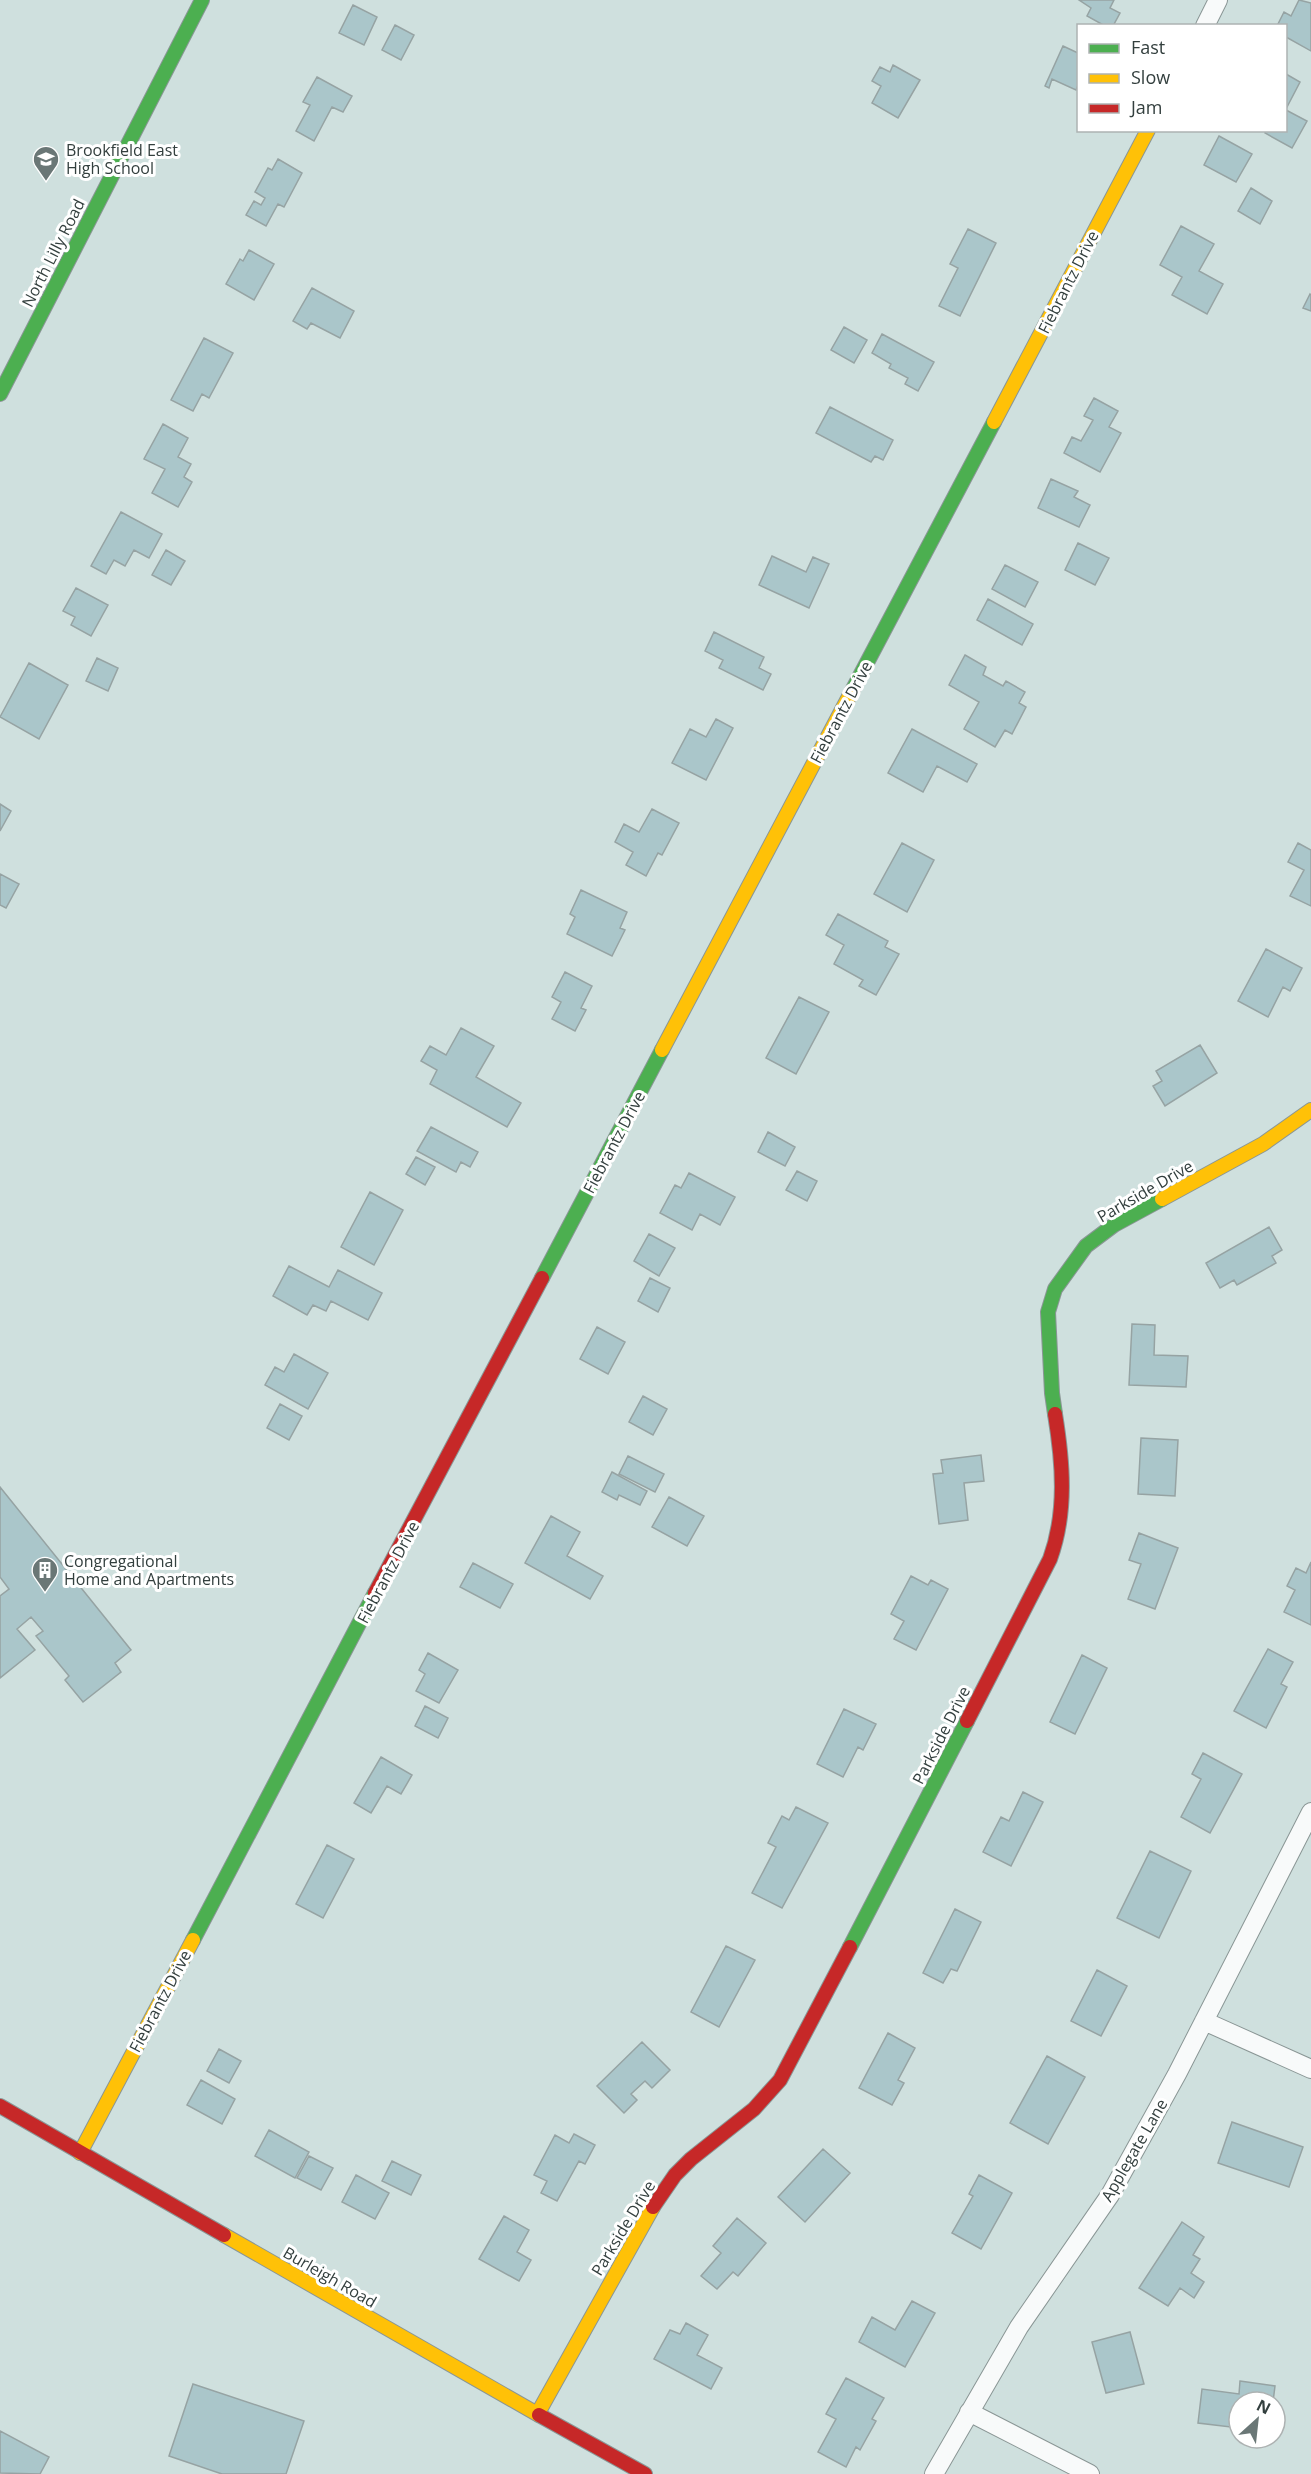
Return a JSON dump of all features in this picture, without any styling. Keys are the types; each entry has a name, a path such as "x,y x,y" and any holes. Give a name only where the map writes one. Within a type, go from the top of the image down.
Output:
{"street":[{"name":"North Lilly Road","path":"0,394 202,0"},
{"path":"1206,24 1218,0"},
{"name":"Fiebrantz Drive","path":"80,2153 1147,132"},
{"name":"Parkside Drive","path":"538,2413 659,2196 691,2159 754,2109 780,2080 1050,1559 1059,1534 1062,1499 1061,1451 1052,1393 1048,1312 1055,1289 1086,1245 1114,1225 1253,1150 1311,1110"},
{"name":"Applegate Lane","path":"934,2474 1019,2327 1110,2195 1177,2074 1311,1812"},
{"path":"1204,2021 1311,2069"},
{"name":"Burleigh Road","path":"0,2106 428,2353 645,2474"},
{"path":"969,2412 1090,2474"}],"building":[{"path":"1079,0 1114,0 1110,8 1120,13 1114,24 1101,24 1087,16 1091,8"},
{"path":"1299,0 1311,3 1311,51 1287,38 1287,24 1278,24 1284,12 1291,16"},
{"path":"353,5 377,17 364,45 339,33"},
{"path":"395,25 414,35 401,60 382,50"},
{"path":"1063,46 1077,53 1076,90 1052,79 1049,88 1045,86"},
{"path":"893,65 920,80 898,118 872,103 881,86 872,81 880,67 890,72"},
{"path":"1287,75 1300,82 1287,107"},
{"path":"317,77 352,96 343,112 332,107 314,141 296,131 310,105 303,102"},
{"path":"1287,111 1307,121 1292,148 1265,133 1287,132"},
{"path":"1219,136 1252,154 1236,182 1204,165"},
{"path":"278,159 302,173 284,207 278,204 266,226 246,215 254,201 261,205 265,198 255,192 268,168 272,170"},
{"path":"1251,188 1272,201 1260,224 1238,211"},
{"path":"1181,226 1214,244 1199,271 1223,284 1207,314 1172,295 1182,277 1160,265"},
{"path":"968,229 996,243 960,316 939,306 958,268 950,264"},
{"path":"249,250 274,264 254,300 226,284 240,259 243,261"},
{"path":"312,288 354,311 340,338 311,323 307,329 293,321"},
{"path":"1311,295 1311,311 1303,308"},
{"path":"844,327 867,340 854,363 831,350"},
{"path":"882,334 934,362 918,391 905,384 908,378 889,368 891,364 872,353"},
{"path":"204,338 233,353 209,398 202,394 193,411 171,400"},
{"path":"1094,398 1118,411 1109,427 1121,433 1100,472 1064,453 1072,437 1081,441 1093,420 1084,416"},
{"path":"830,407 893,440 883,460 875,456 871,462 816,433"},
{"path":"163,424 188,438 178,457 191,464 184,477 192,482 178,507 152,493 165,469 144,459"},
{"path":"1051,479 1078,491 1074,497 1090,505 1079,527 1038,508"},
{"path":"121,512 162,534 149,558 134,550 125,566 114,560 106,574 91,566"},
{"path":"1078,543 1109,558 1095,585 1065,570"},
{"path":"166,550 185,561 171,585 152,575"},
{"path":"772,556 806,572 813,557 829,564 809,608 759,585"},
{"path":"1005,565 1038,582 1025,607 992,589"},
{"path":"76,588 108,605 91,636 71,625 75,617 63,611"},
{"path":"988,599 1033,624 1022,645 977,620"},
{"path":"714,632 764,657 759,668 771,674 763,690 719,668 723,660 705,651"},
{"path":"965,655 986,667 983,675 1003,686 1006,681 1025,692 1019,703 1026,707 1012,734 1005,730 995,747 964,729 979,702 949,685"},
{"path":"97,658 118,668 108,691 86,681"},
{"path":"29,663 68,685 39,739 0,717"},
{"path":"716,719 733,728 706,780 672,763 690,729 706,737"},
{"path":"912,729 977,764 967,782 937,766 923,792 888,773"},
{"path":"0,804 11,811 0,831"},
{"path":"652,809 679,823 662,855 658,853 646,876 626,865 633,852 615,842 624,824 639,832"},
{"path":"902,843 934,860 907,912 874,894"},
{"path":"1298,843 1311,850 1311,906 1290,896 1304,870 1288,862"},
{"path":"0,874 19,884 6,908 0,905"},
{"path":"581,890 627,912 620,928 625,930 612,956 567,934 575,917 570,914"},
{"path":"838,914 888,941 885,947 899,954 876,995 859,986 863,980 834,964 844,945 826,935"},
{"path":"1266,949 1302,968 1290,991 1283,987 1268,1017 1238,1001"},
{"path":"565,972 592,986 581,1008 586,1010 575,1031 552,1019 561,1002 552,997"},
{"path":"799,997 829,1012 796,1074 766,1058"},
{"path":"461,1028 494,1046 476,1077 521,1103 507,1127 430,1084 437,1070 421,1061 430,1046 446,1055"},
{"path":"1200,1045 1217,1073 1165,1106 1153,1086 1162,1081 1156,1071"},
{"path":"431,1127 478,1152 470,1167 461,1162 456,1172 417,1151"},
{"path":"768,1132 795,1147 785,1166 758,1152"},
{"path":"416,1157 435,1167 425,1185 406,1174"},
{"path":"797,1171 817,1181 807,1201 786,1190"},
{"path":"689,1173 735,1197 720,1225 700,1214 692,1230 660,1213 675,1185 681,1188"},
{"path":"370,1192 403,1210 374,1265 341,1247"},
{"path":"1269,1227 1282,1250 1272,1256 1276,1263 1237,1285 1234,1280 1220,1288 1206,1263"},
{"path":"649,1234 675,1248 659,1276 634,1261"},
{"path":"289,1266 329,1287 338,1270 382,1293 368,1320 331,1301 326,1311 313,1305 307,1315 273,1296"},
{"path":"650,1278 670,1288 658,1312 638,1301"},
{"path":"1132,1324 1155,1325 1154,1355 1188,1356 1186,1387 1129,1385"},
{"path":"597,1327 625,1342 608,1374 580,1359"},
{"path":"294,1354 328,1373 308,1409 265,1385 275,1367 284,1372"},
{"path":"643,1396 667,1409 653,1435 629,1422"},
{"path":"280,1404 302,1416 289,1440 267,1428"},
{"path":"1141,1438 1178,1440 1175,1496 1138,1494"},
{"path":"981,1455 984,1481 964,1483 968,1520 939,1524 933,1474 943,1473 941,1460"},
{"path":"628,1456 664,1474 655,1492 619,1474"},
{"path":"612,1472 647,1491 640,1505 619,1495 617,1500 602,1492"},
{"name":"Congregational Home and Apartments","path":"0,1487 131,1650 115,1663 121,1672 83,1702 65,1680 69,1676 36,1636 43,1631 31,1617 17,1629 35,1650 0,1678 0,1596 9,1589 0,1577"},
{"path":"669,1497 704,1516 687,1546 652,1527"},
{"path":"551,1516 580,1532 567,1556 603,1576 590,1599 525,1563"},
{"path":"1139,1533 1178,1548 1155,1609 1128,1599 1141,1564 1129,1560"},
{"path":"1311,1562 1311,1625 1284,1612 1295,1590 1287,1586 1296,1568 1306,1573"},
{"path":"473,1563 513,1584 500,1608 460,1587"},
{"path":"911,1576 928,1585 931,1580 948,1589 916,1650 894,1639 904,1621 891,1614"},
{"path":"1268,1649 1293,1662 1281,1684 1287,1687 1266,1728 1234,1711"},
{"path":"428,1653 458,1670 439,1703 416,1691 425,1674 419,1670"},
{"path":"1082,1655 1107,1668 1075,1734 1050,1722"},
{"path":"425,1706 448,1718 438,1738 415,1726"},
{"path":"844,1709 876,1724 863,1750 858,1747 843,1777 817,1764"},
{"path":"1203,1753 1242,1774 1210,1833 1181,1817 1201,1779 1192,1774"},
{"path":"381,1757 412,1775 401,1794 387,1786 371,1813 354,1803"},
{"path":"1023,1792 1043,1802 1011,1866 983,1852 1001,1817 1009,1821"},
{"path":"796,1807 828,1823 782,1908 752,1893 776,1847 768,1843 782,1816 789,1820"},
{"path":"327,1845 354,1859 323,1918 296,1904"},
{"path":"1150,1851 1191,1871 1159,1938 1117,1918"},
{"path":"955,1909 981,1922 957,1971 951,1969 943,1983 923,1973"},
{"path":"726,1946 755,1960 719,2027 691,2012"},
{"path":"1097,1970 1127,1986 1101,2036 1071,2021"},
{"path":"888,2033 915,2048 898,2080 904,2083 892,2105 859,2088"},
{"path":"642,2042 670,2070 652,2088 645,2081 631,2094 637,2100 624,2113 597,2086"},
{"path":"219,2049 241,2061 229,2083 207,2071"},
{"path":"1047,2056 1085,2077 1048,2144 1010,2123"},
{"path":"201,2080 235,2099 222,2124 187,2105"},
{"path":"1232,2122 1303,2147 1289,2187 1218,2163"},
{"path":"269,2130 309,2152 295,2178 255,2156"},
{"path":"574,2134 595,2145 585,2164 579,2161 557,2201 541,2193 547,2181 534,2175 555,2135 569,2143"},
{"path":"823,2149 850,2173 805,2222 778,2197"},
{"path":"309,2156 333,2168 321,2190 297,2178"},
{"path":"392,2161 421,2175 411,2195 382,2181"},
{"path":"356,2175 389,2193 375,2219 342,2202"},
{"path":"979,2175 1012,2193 981,2249 952,2233 973,2196 969,2194"},
{"path":"504,2216 529,2230 517,2252 531,2260 519,2281 479,2259"},
{"path":"737,2218 766,2243 738,2276 733,2272 717,2289 701,2276 721,2253 713,2246"},
{"path":"1182,2222 1204,2237 1193,2255 1200,2259 1191,2273 1204,2282 1194,2298 1180,2288 1168,2306 1139,2288"},
{"path":"912,2301 935,2313 905,2367 859,2342 872,2317 895,2330"},
{"path":"686,2323 708,2335 697,2355 722,2368 711,2389 654,2359 670,2330 680,2334"},
{"path":"1130,2332 1144,2384 1106,2393 1092,2342"},
{"path":"846,2378 884,2398 872,2419 876,2421 860,2450 856,2447 846,2467 818,2452 836,2419 826,2414"},
{"path":"1240,2381 1275,2386 1274,2390 1239,2390"},
{"path":"193,2384 304,2421 286,2474 222,2474 169,2456"},
{"path":"1202,2389 1227,2392 1227,2427 1198,2423"},
{"path":"0,2431 49,2457 40,2474 0,2473"}],"traffic: fast":[{"path":"0,394 202,0"},
{"path":"852,691 994,422"},
{"path":"542,1278 662,1050"},
{"path":"1055,1414 1048,1312 1055,1289 1086,1246 1114,1225 1162,1199"},
{"path":"193,1940 375,1593"},
{"path":"850,1947 967,1721"}],"traffic: slow":[{"path":"994,422 1147,132"},
{"path":"662,1050 852,691"},
{"path":"1162,1199 1263,1144 1311,1110"},
{"path":"80,2153 193,1940"},
{"path":"538,2413 653,2207"},
{"path":"224,2235 539,2415"}],"traffic: jam":[{"path":"375,1593 542,1278"},
{"path":"967,1721 1050,1559 1059,1523 1062,1487 1055,1414"},
{"path":"653,2207 675,2175 691,2159 754,2109 780,2080 850,1947"},
{"path":"0,2106 224,2235"},
{"path":"539,2415 645,2474"}],"place":[{"name":"Brookfield East High School","path":"46,182"},
{"name":"Congregational Home and Apartments","path":"45,1593"}]}
